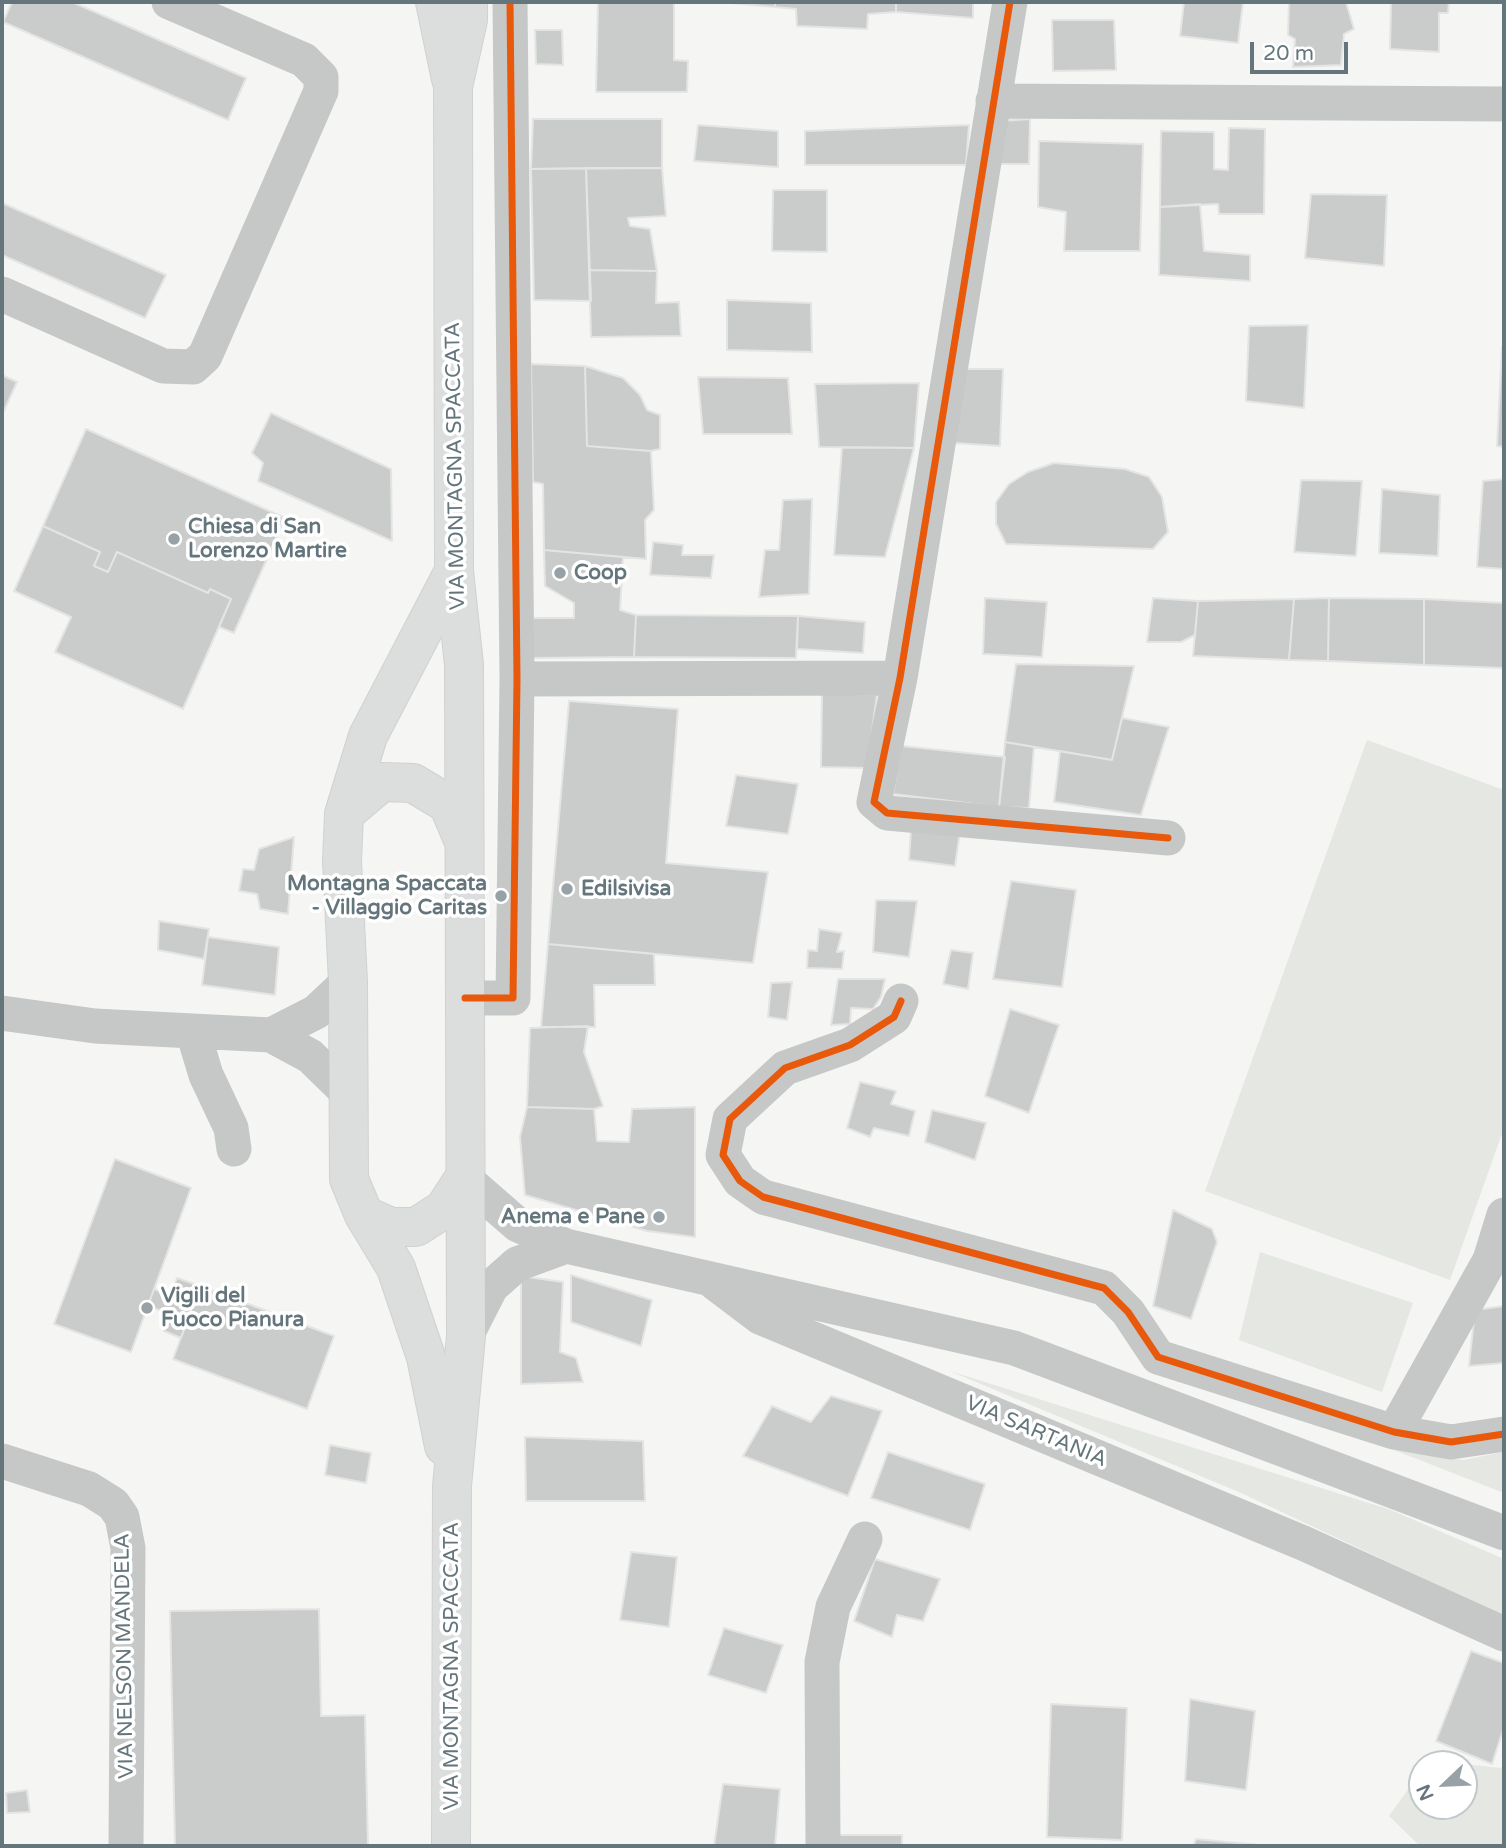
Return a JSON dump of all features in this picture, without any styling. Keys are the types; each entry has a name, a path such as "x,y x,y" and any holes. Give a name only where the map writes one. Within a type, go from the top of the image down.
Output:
{"main road":[{"name":"VIA MONTAGNA SPACCATA","path":"435,2 441,44 453,88"},
{"name":"VIA MONTAGNA SPACCATA","path":"451,1846 452,1486 466,1336 464,665 454,571 453,88 468,20 468,2"},
{"name":"VIA MONTAGNA SPACCATA","path":"452,1486 426,1357 396,1268 365,1215 349,1179 348,982 342,861 344,814 368,736 454,571"},
{"path":"344,814 382,782 413,783 448,804 465,844"},
{"path":"365,1215 391,1227 416,1227 444,1209 464,1178"}],"street":[{"path":"2,294 163,366 193,367 205,356 321,91 321,77 304,60 169,2"},
{"path":"465,998 513,998 517,679 510,2"},
{"path":"1010,2 900,678 874,802 887,813 1168,838"},
{"path":"993,101 1504,104"},
{"path":"517,679 900,678"},
{"path":"271,1035 316,1012 348,982"},
{"path":"901,1000 894,1017 850,1045 785,1068 730,1119 723,1155 740,1181 763,1197 1104,1288 1128,1312 1158,1357 1394,1432 1451,1442 1504,1434"},
{"path":"8,1019 271,1035 310,1056 349,1094"},
{"path":"193,1032 206,1074 231,1128 234,1149"},
{"name":"VIA SARTANIA","path":"464,1178 518,1226 566,1246 706,1276 760,1317 1303,1542 1504,1633"},
{"path":"1394,1432 1490,1260 1504,1216"},
{"path":"466,1336 491,1287 517,1264 566,1246"},
{"path":"706,1276 1014,1349 1504,1533"},
{"name":"VIA NELSON MANDELA","path":"2,1461 89,1489 113,1504 122,1517 128,1548 127,1846"},
{"path":"823,1846 822,1662 832,1607 865,1539"}],"shaded area":[{"path":"1367,740 1504,790 1504,1128 1450,1280 1205,1191"},
{"path":"1260,1252 1413,1303 1382,1392 1239,1340"},
{"path":"950,1371 1391,1510 1504,1559 1504,1616 1241,1493"},
{"path":"1394,1450 1463,1460 1504,1452 1504,1493"},
{"path":"1504,1762 1504,1846 1420,1846 1389,1816 1408,1790 1408,1820 1478,1820 1478,1766 1501,1768"}],"building":[{"path":"12,2 72,2 246,78 228,120 3,22"},
{"path":"598,2 674,2 674,60 688,61 687,92 596,92"},
{"path":"720,2 775,2 775,7"},
{"path":"775,2 896,2 896,12 868,14 867,29 797,26 796,9 775,7"},
{"path":"896,2 973,2 973,18 896,12"},
{"path":"1184,2 1243,2 1238,43 1180,36"},
{"path":"1289,2 1346,2 1354,29 1344,34 1341,65 1293,67 1295,39 1288,35"},
{"path":"1391,2 1449,2 1448,13 1439,13 1439,52 1390,49"},
{"path":"1052,20 1114,20 1116,70 1053,71"},
{"path":"535,30 562,30 563,65 536,64"},
{"path":"533,119 662,119 662,168 531,169"},
{"path":"1030,119 1029,164 996,164 1000,121"},
{"path":"698,125 778,131 778,167 694,161"},
{"path":"969,125 966,165 805,165 805,131"},
{"path":"1229,128 1265,129 1264,214 1219,214 1218,204 1160,207 1161,131 1214,132 1214,169 1228,170"},
{"path":"1039,141 1143,144 1140,251 1064,251 1066,212 1038,207"},
{"path":"586,168 662,168 666,216 628,218 630,226 650,229 657,271 589,270"},
{"path":"586,168 591,301 534,300 531,169"},
{"path":"773,190 827,190 827,252 772,251"},
{"path":"1311,194 1387,195 1384,266 1305,258"},
{"path":"2,203 166,275 145,318 2,255"},
{"path":"1200,204 1204,251 1250,255 1250,281 1159,275 1160,207"},
{"path":"589,270 657,271 656,303 679,302 681,336 591,337"},
{"path":"727,300 811,303 812,352 727,350"},
{"path":"1308,325 1304,408 1246,401 1249,326"},
{"path":"1502,347 1504,348 1504,447 1497,446"},
{"path":"531,364 585,366 587,446 651,451 654,510 645,520 646,559 544,550 543,484 533,482"},
{"path":"585,366 623,378 640,395 647,410 660,415 660,449 651,451 587,446"},
{"path":"960,369 1003,369 1000,446 953,443"},
{"path":"2,375 17,382 2,415"},
{"path":"698,377 788,378 792,434 703,434"},
{"path":"919,383 914,448 819,447 815,384"},
{"path":"271,413 391,469 392,541 258,481 263,463 252,453"},
{"name":"Chiesa di San Lorenzo Martire","path":"86,429 285,518 234,633 219,627 231,599 210,589 208,593 117,552 108,572 94,566 100,552 43,526"},
{"path":"842,447 914,448 885,557 834,555"},
{"path":"1054,463 1125,469 1149,477 1162,497 1168,532 1153,549 1006,544 996,524 996,502 1009,484 1028,472"},
{"path":"1504,479 1504,569 1477,567 1483,481"},
{"path":"1301,480 1362,481 1356,556 1294,552"},
{"path":"1382,489 1440,495 1438,556 1379,553"},
{"path":"812,499 809,594 759,597 765,550 779,550 783,500"},
{"path":"43,526 100,552 94,566 108,572 117,552 208,593 210,589 231,599 183,709 55,652 71,617 14,591"},
{"path":"653,542 683,545 682,555 714,555 711,578 650,575"},
{"path":"544,550 623,557 620,610 636,615 634,657 532,658 533,618 574,618 574,603 545,586"},
{"path":"985,598 1047,602 1042,657 983,654"},
{"path":"1153,598 1198,601 1195,635 1181,642 1147,642"},
{"path":"1329,598 1424,599 1424,665 1328,661"},
{"path":"1329,598 1328,661 1289,660 1294,599"},
{"path":"1294,599 1289,660 1193,656 1198,601"},
{"path":"1424,599 1504,603 1504,668 1424,665"},
{"path":"636,615 798,616 796,658 634,657"},
{"path":"798,616 865,622 863,653 797,649"},
{"path":"1016,664 1134,666 1112,760 1005,742"},
{"path":"822,693 877,695 867,768 821,767"},
{"path":"569,701 678,709 666,863 768,872 753,963 548,944"},
{"path":"1122,718 1169,727 1141,815 1054,802 1060,751 1112,760"},
{"path":"1005,742 1034,747 1029,808 999,807"},
{"path":"902,746 1005,757 999,807 893,794"},
{"path":"736,775 798,784 788,834 726,826"},
{"path":"911,829 960,832 955,866 909,860"},
{"path":"294,837 288,914 260,909 257,894 239,891 243,869 254,870 259,849"},
{"path":"1011,881 1076,890 1062,987 993,979"},
{"path":"876,900 917,901 909,957 873,952"},
{"path":"159,921 209,929 204,959 158,950"},
{"path":"819,929 842,933 837,952 844,951 842,969 807,968 808,950 817,951"},
{"path":"208,937 279,947 275,995 202,985"},
{"path":"548,944 654,954 655,985 594,985 595,1027 541,1027"},
{"path":"951,950 973,953 968,989 943,984"},
{"path":"838,979 885,979 881,997 873,1009 851,1008 850,1024 831,1025"},
{"path":"792,982 787,1020 768,1017 771,983"},
{"path":"1010,1009 1059,1025 1029,1113 985,1096"},
{"path":"588,1026 584,1052 603,1106 594,1109 527,1107 530,1028"},
{"path":"860,1082 896,1091 891,1104 915,1111 909,1136 874,1128 870,1137 847,1128"},
{"path":"527,1107 594,1109 597,1141 629,1142 632,1109 695,1107 695,1237 647,1231 525,1195 520,1137"},
{"path":"932,1110 986,1123 975,1160 925,1142"},
{"path":"115,1159 191,1188 131,1352 54,1324"},
{"path":"1173,1210 1212,1229 1217,1242 1191,1319 1153,1306"},
{"path":"571,1275 652,1300 641,1346 571,1322"},
{"path":"521,1276 563,1282 560,1352 576,1358 583,1382 521,1384"},
{"path":"177,1278 200,1286 181,1338 164,1331 170,1314 148,1306 154,1289 171,1295"},
{"path":"200,1286 334,1336 307,1409 173,1359"},
{"path":"1504,1306 1504,1363 1469,1366 1475,1310"},
{"path":"831,1396 882,1411 848,1496 743,1456 772,1406 811,1422"},
{"path":"525,1437 643,1441 645,1501 526,1501"},
{"path":"330,1445 371,1453 366,1483 325,1475"},
{"path":"888,1452 985,1484 970,1530 871,1498"},
{"path":"631,1552 677,1557 669,1627 620,1620"},
{"path":"875,1559 940,1579 923,1621 897,1615 892,1637 854,1621"},
{"path":"319,1609 321,1716 365,1715 368,1846 175,1846 170,1611"},
{"path":"724,1628 783,1645 766,1693 708,1675"},
{"path":"1471,1651 1504,1663 1504,1727 1492,1764 1478,1758 1478,1750 1458,1750 1436,1741"},
{"path":"1190,1699 1255,1711 1246,1790 1185,1781"},
{"path":"1051,1704 1127,1708 1122,1840 1047,1837"},
{"path":"723,1784 780,1789 775,1846 714,1846"},
{"path":"27,1790 30,1812 7,1813 6,1793"},
{"path":"832,1835 902,1835 902,1846 832,1846"},
{"path":"1196,1839 1270,1846 1193,1846"}],"cycle path":[{"path":"465,998 513,998 517,679 510,2"},
{"path":"1010,2 900,678 874,802 887,813 1168,838"},
{"path":"901,1001 894,1017 850,1045 785,1068 730,1119 723,1155 740,1181 763,1197 1104,1288 1128,1312 1158,1357 1394,1432 1451,1442 1504,1434"}],"place":[{"name":"Chiesa di San Lorenzo Martire","path":"174,539"},
{"name":"Coop","path":"560,573"},
{"name":"Edilsivisa","path":"567,889"},
{"name":"Montagna Spaccata - Villaggio Caritas","path":"501,896"},
{"name":"Anema e Pane","path":"659,1217"},
{"name":"Vigili del Fuoco Pianura","path":"147,1308"}]}
